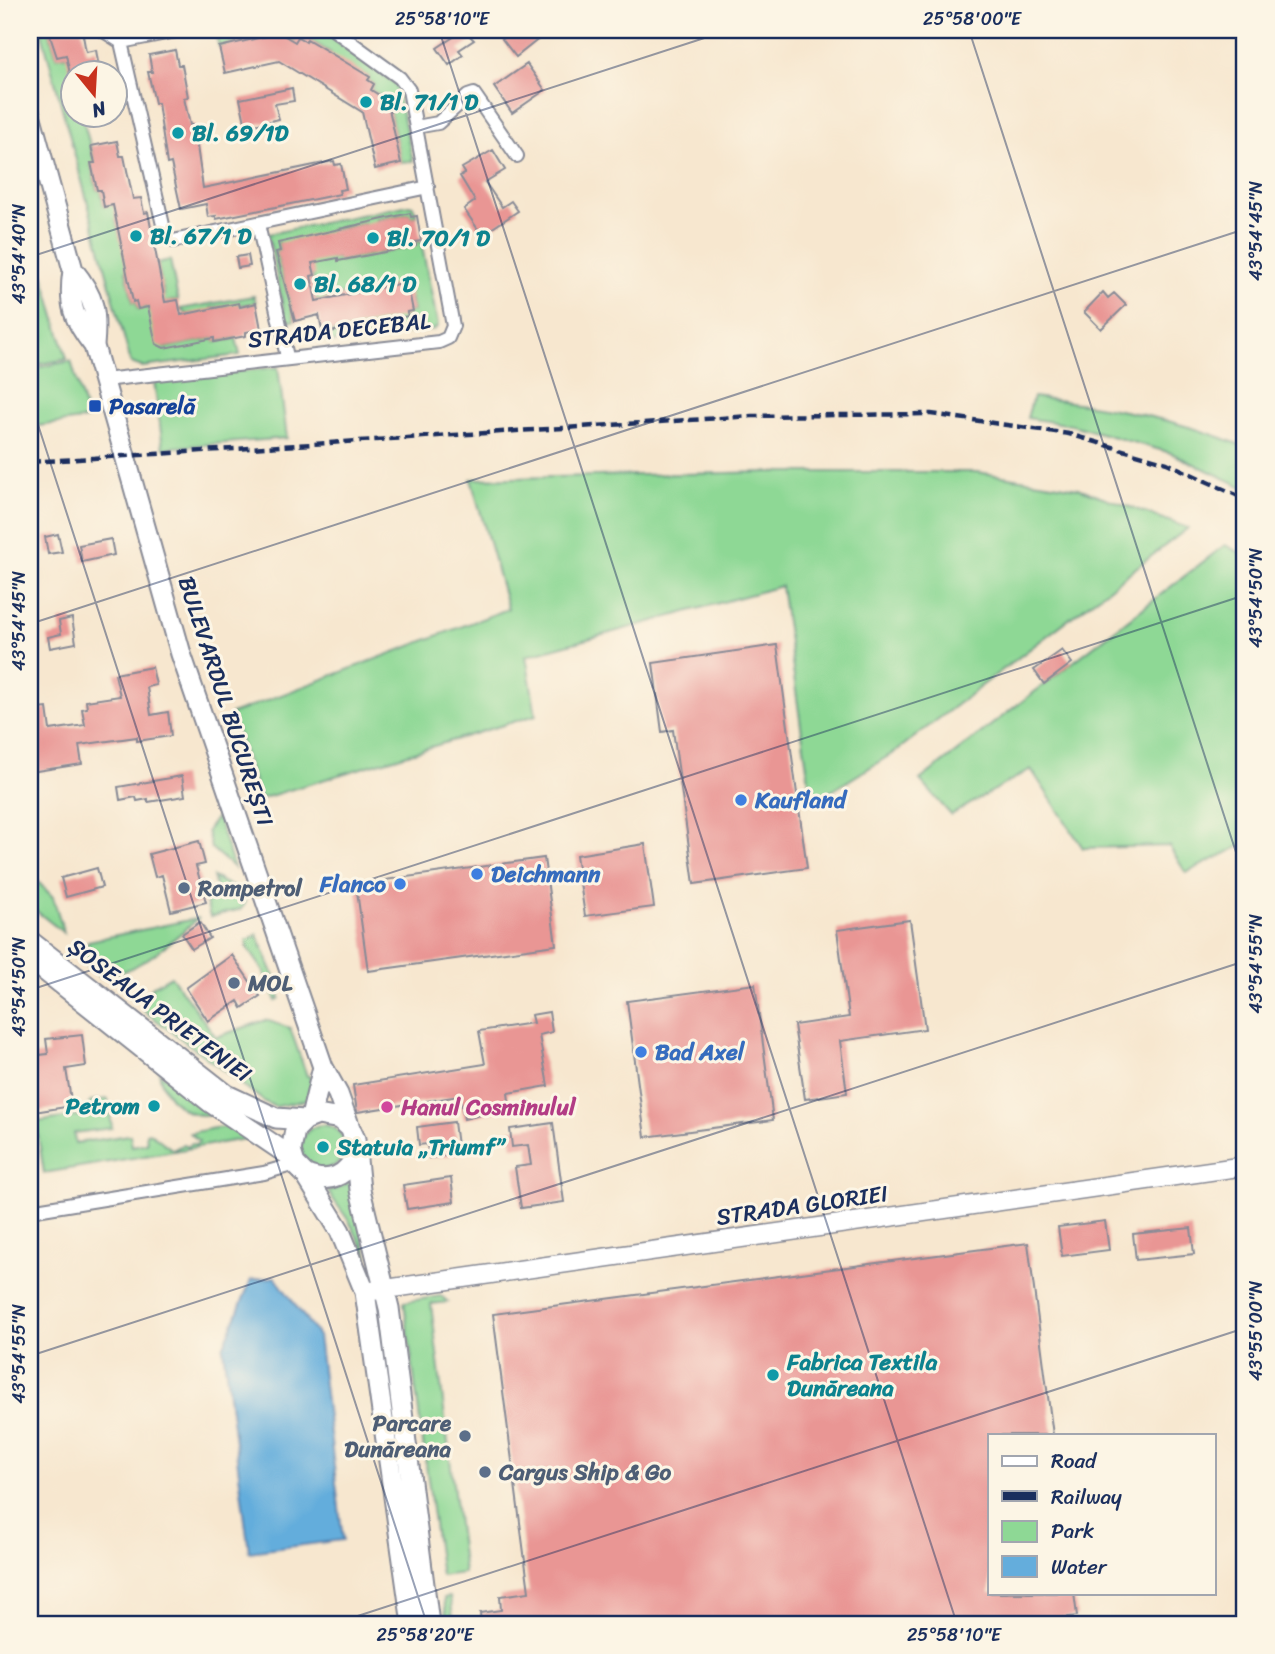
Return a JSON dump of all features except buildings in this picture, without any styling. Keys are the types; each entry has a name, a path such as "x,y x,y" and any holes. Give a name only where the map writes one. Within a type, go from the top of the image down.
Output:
{"main road":[{"name":"BULEVARDUL BUCUREȘTI","path":"30,114 73,270 69,295 76,323 94,346 181,654 323,1067 338,1094 350,1128"},
{"name":"ȘOSEAUA PRIETENIEI","path":"30,941 227,1095 276,1118 308,1119"},
{"name":"ȘOSEAUA PRIETENIEI","path":"30,960 234,1119 298,1165"},
{"path":"323,1067 308,1119 293,1137 298,1165 340,1231 365,1292 412,1624"},
{"path":"308,1119 333,1116 350,1128 355,1139 360,1190 386,1289 429,1624"},
{"path":"298,1165 321,1180 337,1177 349,1167 356,1152"},
{"name":"STRADA GLORIEI","path":"365,1292 1245,1166"}],"street":[{"path":"102,30 121,42 181,30"},
{"name":"STRADA DECEBAL","path":"104,380 287,357 439,342 448,338 453,326 406,83 334,30"},
{"path":"121,42 166,238 173,241 428,187"},
{"path":"416,127 438,123 468,96 474,94 517,156"},
{"path":"258,224 287,357"},
{"path":"30,1211 264,1173 298,1165"}],"green space":[{"path":"41,30 48,30 57,57 70,55 70,60 60,60 60,100"},
{"path":"245,30 320,30 389,79 396,85 413,161 401,163 387,100 371,90 374,84 368,80 369,77 330,56 331,53 308,39 306,42 298,37 295,42 280,33 219,47 216,36"},
{"path":"68,130 86,130 95,163 91,164 97,190 101,190 104,206 116,204 119,219 116,220 129,270 126,271 133,302 136,301 138,309 148,307 164,348 214,338 215,342 236,338 240,355 142,367 131,363"},
{"path":"413,206 417,216 411,217 409,213 377,219 377,224 365,226 364,223 331,229 329,259 338,258 339,261 415,246 415,242 421,241 438,326 433,330 327,343 322,330 330,329 331,332 413,311 408,286 349,293 317,305 308,246 278,243 280,251 276,252 295,321 286,321 268,234"},
{"path":"30,228 67,359 30,366"},
{"path":"170,260 178,300 162,303 164,294 157,263"},
{"path":"254,296 256,303 211,308 211,312 186,314 180,309"},
{"path":"71,361 88,419 30,427 30,369"},
{"path":"278,367 287,438 163,448 154,381"},
{"path":"1033,397 1141,414 1193,428 1245,447 1245,488 1171,453 1072,425 1027,418"},
{"path":"770,472 977,472 1078,488 1188,528 895,752 812,803 781,586 526,656 536,715 260,799 231,714 508,609 471,479"},
{"path":"1225,545 1245,555 1245,844 1186,873 1169,846 1083,848 1031,769 951,815 920,780"},
{"path":"217,817 234,868 211,848 207,831"},
{"path":"30,874 53,897 64,933 30,906"},
{"path":"213,877 244,893 245,904 241,909 210,917 206,902 218,898"},
{"path":"199,918 153,955 129,969 101,977 85,963 88,941"},
{"path":"257,934 275,978 280,998 276,1001 263,970 247,947 247,941"},
{"path":"171,976 216,1037 266,1020 290,1028 307,1076 310,1076 311,1086 306,1100 275,1107 265,1102 143,1010 152,987"},
{"path":"159,1072 214,1113 195,1114 178,1105 165,1090"},
{"path":"108,1099 112,1128 74,1133 75,1143 130,1135 132,1146 147,1143 146,1133 149,1132 173,1150 184,1144 188,1147 192,1143 196,1145 199,1141 190,1133 222,1127 236,1129 251,1138 44,1173 36,1122 83,1115 91,1101"},
{"path":"323,1125 338,1132 345,1147 338,1162 323,1169 308,1162 301,1147 308,1132"},
{"path":"349,1183 368,1258 349,1221 328,1192"},
{"path":"441,1296 448,1302 431,1304 464,1573 441,1576 404,1302"},
{"path":"450,1597 454,1624 447,1624 444,1598"}],"water":[{"path":"275,1277 318,1336 343,1540 249,1552 223,1348 251,1280"}],"railway":[{"path":"30,462 752,416 931,414 1069,434 1167,463 1245,499"}],"place":[{"name":"Bl. 71/1 D","path":"366,102"},
{"name":"Bl. 69/1D","path":"178,133"},
{"name":"Bl. 67/1 D","path":"136,236"},
{"name":"Bl. 70/1 D","path":"373,238"},
{"name":"Bl. 68/1 D","path":"300,284"},
{"name":"Pasarelă","path":"95,406"},
{"name":"Kaufland","path":"741,800"},
{"name":"Deichmann","path":"477,874"},
{"name":"Flanco","path":"400,884"},
{"name":"Rompetrol","path":"184,888"},
{"name":"MOL","path":"234,983"},
{"name":"Bad Axel","path":"641,1052"},
{"name":"Petrom","path":"154,1106"},
{"name":"Hanul Cosminulul","path":"387,1107"},
{"name":"Statuia „Triumf”","path":"323,1147"},
{"name":"Fabrica Textila Dunăreana","path":"773,1375"},
{"name":"Parcare Dunăreana","path":"465,1436"},
{"name":"Cargus Ship & Go","path":"485,1472"}]}
